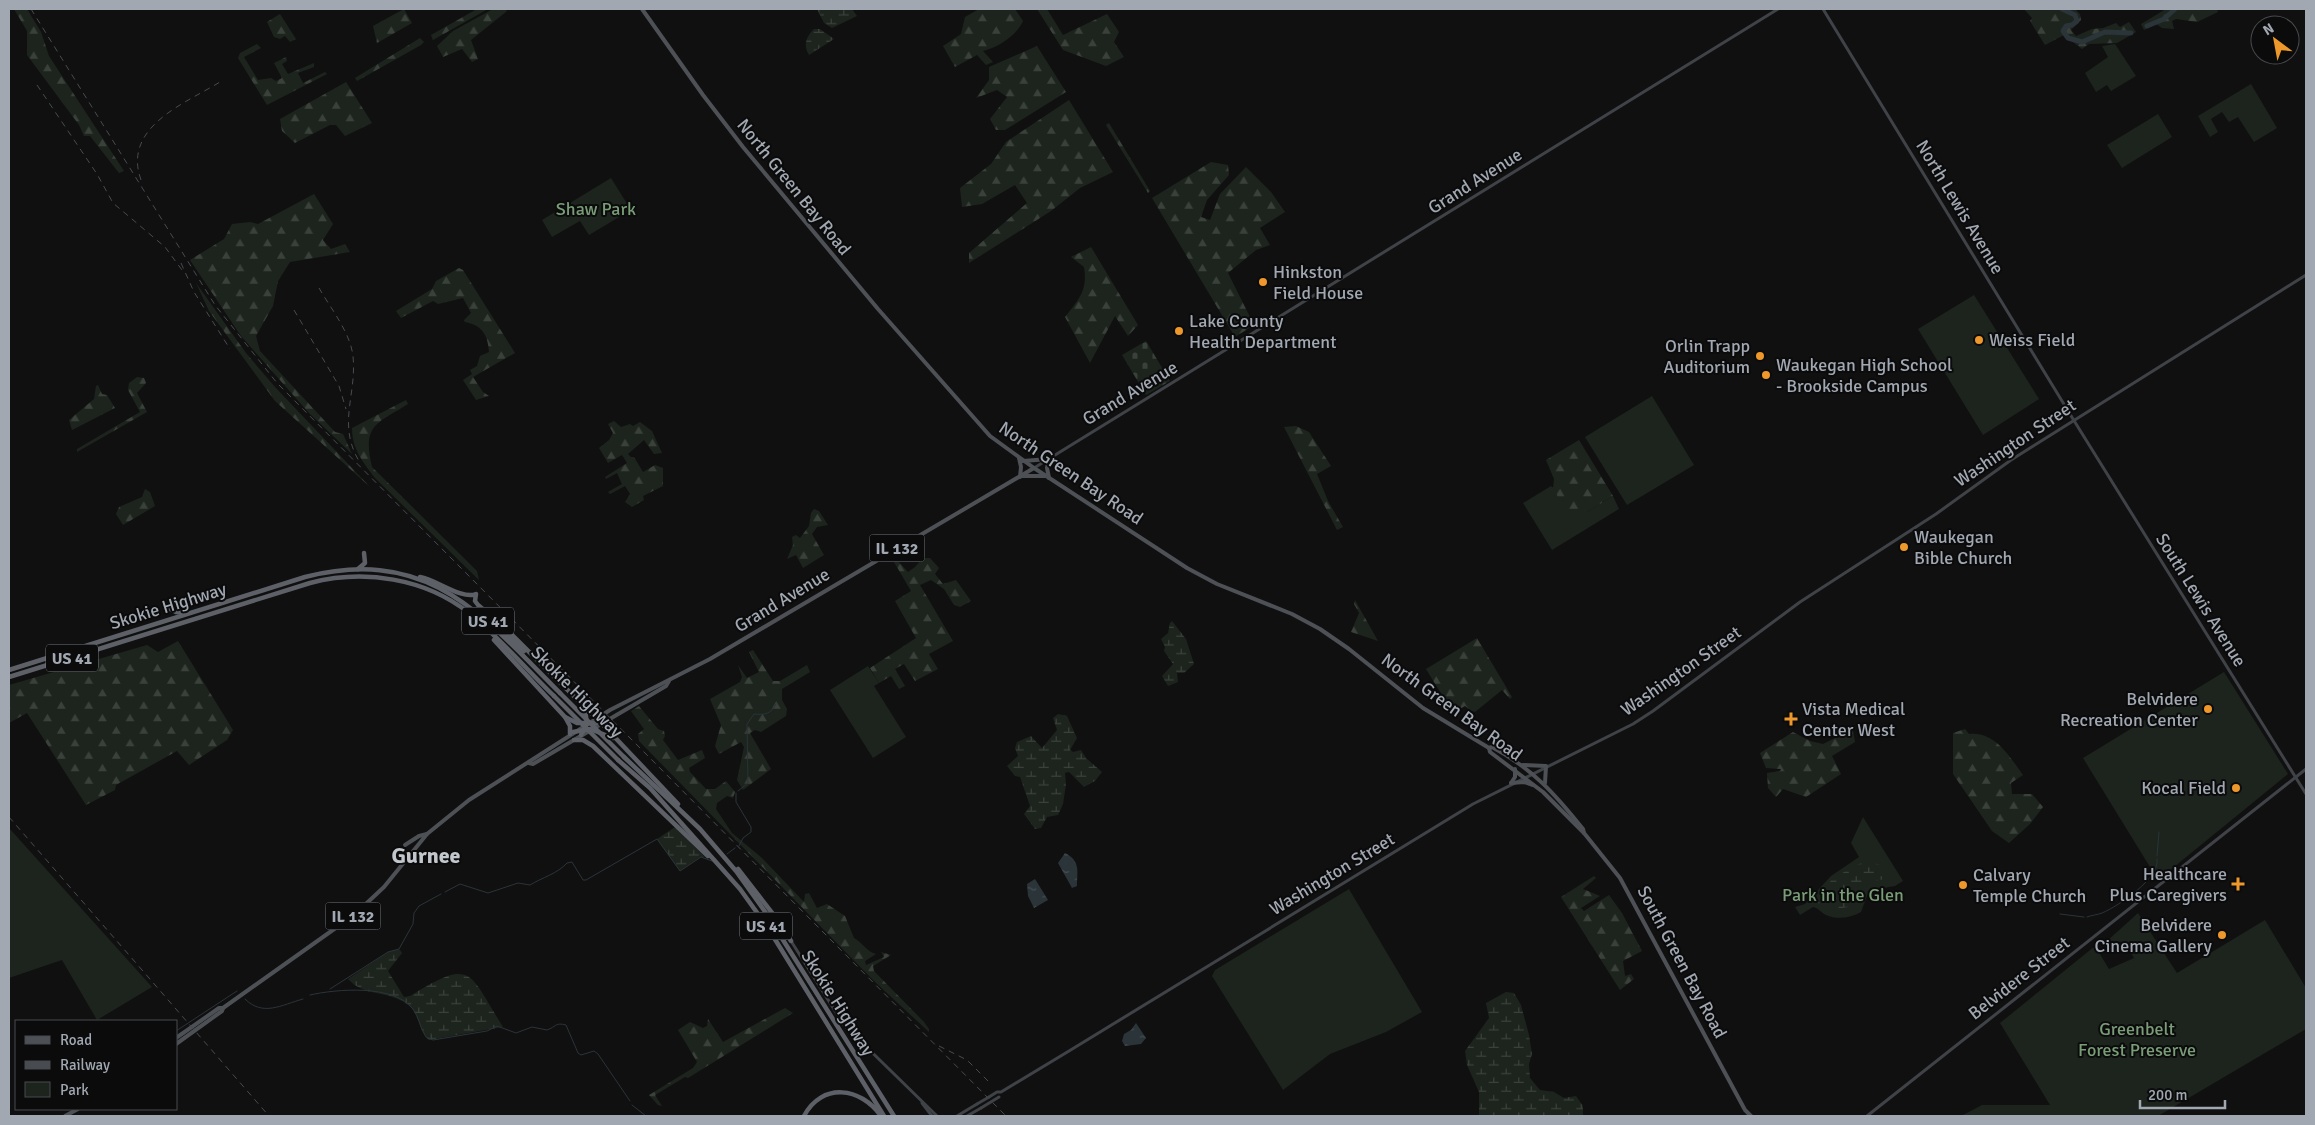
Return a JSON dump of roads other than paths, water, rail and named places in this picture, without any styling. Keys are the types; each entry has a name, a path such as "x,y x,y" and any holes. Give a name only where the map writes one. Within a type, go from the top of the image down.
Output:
{"highway":[{"path":"357,569 365,563 364,554"},
{"name":"Skokie Highway","path":"9,670 305,578 357,569 399,573 440,587 469,606 711,840 766,913 894,1116"},
{"path":"399,573 436,581 466,596 476,594 475,601 478,606 505,628 584,708 594,724 618,740 700,829"},
{"name":"Skokie Highway","path":"9,677 293,588 332,578 373,577 410,584 437,594 477,620 618,760 650,788 732,879 768,928 882,1116"},
{"path":"469,606 488,619 549,674"},
{"path":"166,607 176,612 190,614"},
{"path":"477,620 509,659 565,717 570,726 571,733 594,724"},
{"path":"584,708 594,724 618,740"},
{"path":"565,717 577,723 594,724"},
{"path":"581,736 594,724"},
{"path":"593,746 594,724"},
{"path":"574,740 583,740 593,746 732,879"},
{"path":"711,840 746,878 791,941"},
{"path":"804,1116 810,1106 822,1098 844,1092 867,1100 882,1116"}],"main road":[{"name":"North Green Bay Road","path":"642,9 725,124 850,276 976,422 1021,460 1199,575 1289,612 1320,629 1350,650 1423,708 1489,748 1490,752 1524,776"},
{"name":"Grand Avenue","path":"594,724 666,686 670,681 1049,459 1778,9"},
{"name":"North Lewis Avenue","path":"1823,9 2073,419"},
{"name":"Washington Street","path":"957,1116 995,1093 1002,1092 1479,801 1524,776 1631,725 1653,711 1800,602 1922,523 2073,419 2306,275"},
{"name":"South Lewis Avenue","path":"2073,419 2306,794"},
{"path":"1049,459 1047,477 1020,476 1021,460 1049,459"},
{"name":"Grand Avenue","path":"594,724 662,682 670,681"},
{"name":"IL 132","path":"178,1037 219,1008 223,1008 354,915 384,887 427,834 454,810 529,763 535,756 571,733"},
{"name":"IL 132","path":"529,763 533,764 581,736"},
{"name":"South Green Bay Road","path":"1489,748 1492,747 1522,765 1545,783 1584,829 1584,833"},
{"path":"1522,765 1546,766 1545,783"},
{"path":"1511,784 1515,777 1515,769"},
{"name":"Belvidere Street","path":"1867,1116 2306,769"},
{"name":"South Green Bay Road","path":"1524,776 1584,833 1628,890 1746,1110 1751,1116"},
{"path":"1511,784 1524,782 1536,786"},
{"path":"405,845 419,836 427,834"},
{"path":"791,941 844,1025 937,1116"},
{"name":"IL 132","path":"178,1043 222,1012 223,1008"},
{"name":"Washington Street","path":"967,1116 999,1097 1002,1092"},
{"path":"922,1102 932,1116"},
{"path":"65,1116 76,1110"},
{"path":"972,1116 977,1110"},
{"name":"South Green Bay Road","path":"1746,1110 1746,1116"}],"water":[{"path":"1065,853 1074,860 1077,867 1077,886 1072,888 1058,863"},
{"path":"1035,879 1048,900 1034,908 1028,896 1027,884"},
{"path":"1136,1023 1146,1038 1141,1044 1125,1046 1122,1041 1124,1034 1131,1030"}],"waterway":[{"path":"2062,9 2075,15 2077,21 2072,25 2066,26 2063,31 2068,38 2082,42 2105,32 2131,33"},
{"path":"2147,26 2164,19 2175,9"},
{"path":"738,791 748,783 747,724 754,714 767,713 776,704"},
{"path":"736,793 736,802 751,827 751,832 743,838 739,846"},
{"path":"2157,856 2159,832"},
{"path":"445,892 460,884 488,893 518,883 530,885 554,873 567,863 572,862 583,880 586,880 657,839 680,871 701,857 712,861"},
{"path":"727,854 735,848"},
{"path":"2087,917 2100,914 2128,898 2152,874 2157,859"},
{"path":"330,989 388,952 399,949 413,924 414,913 419,906 441,894"},
{"path":"2060,914 2084,917"},
{"path":"310,995 349,990 364,990 393,995 413,1009 426,1037 433,1040 487,1031 497,1026 516,1033 532,1027 547,1030 558,1024 566,1025 578,1053 581,1055 594,1051 598,1054 630,1101"},
{"path":"178,1030 237,991"},
{"path":"245,999 252,1004 265,1008 273,1008 303,999"},
{"path":"632,1105 646,1116"}],"railway":[{"path":"31,9 215,305 277,383 1006,1116"},
{"path":"141,180 137,161 140,145 148,132 160,119 174,109 220,82"},
{"path":"37,85 97,174 113,203 165,247 182,270"},
{"path":"181,263 194,292 230,349"},
{"path":"319,288 344,329 351,347 354,370 348,422 349,434 359,461"},
{"path":"294,310 339,386 346,409"},
{"path":"9,817 269,1116"},
{"path":"939,1046 967,1060 991,1084"}],"place":[{"name":"Hinkston Field House","path":"1263,282"},
{"name":"Lake County Health Department","path":"1179,331"},
{"name":"Weiss Field","path":"1979,340"},
{"name":"Orlin Trapp Auditorium","path":"1760,356"},
{"name":"Waukegan High School - Brookside Campus","path":"1766,375"},
{"name":"Waukegan Bible Church","path":"1904,547"},
{"name":"Belvidere Recreation Center","path":"2208,709"},
{"name":"Vista Medical Center West","path":"1791,719"},
{"name":"Kocal Field","path":"2236,788"},
{"name":"Healthcare Plus Caregivers","path":"2238,884"},
{"name":"Calvary Temple Church","path":"1963,885"},
{"name":"Belvidere Cinema Gallery","path":"2222,935"}],"district":[{"name":"Gurnee","path":"426,855"}],"park label":[{"name":"Shaw Park","path":"596,209"},
{"name":"Park in the Glen","path":"1843,895"},
{"name":"Greenbelt Forest Preserve","path":"2137,1039"}]}
